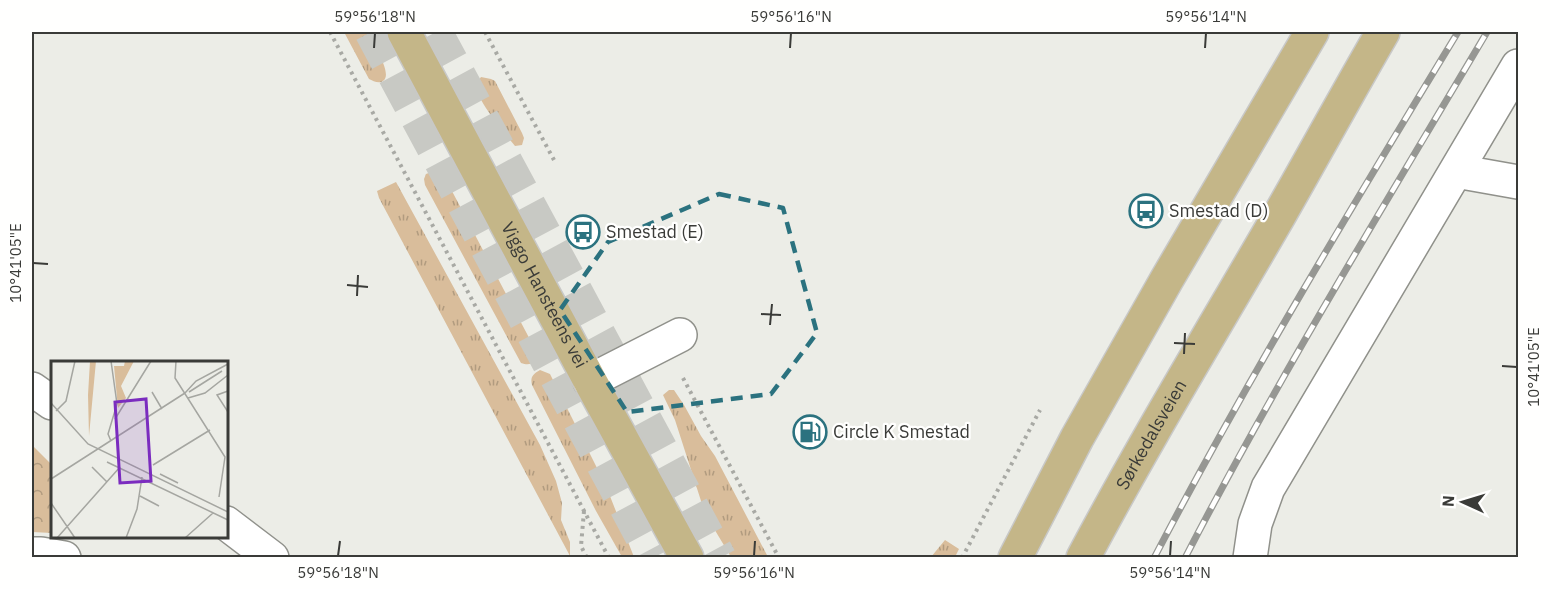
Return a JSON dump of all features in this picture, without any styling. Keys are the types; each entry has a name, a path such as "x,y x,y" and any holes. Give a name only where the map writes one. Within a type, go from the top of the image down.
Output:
{"main road":[{"name":"Viggo Hansteens vei","path":"404,32 687,558"},
{"path":"1015,558 1077,438 1312,32"},
{"name":"Sørkedalsveien","path":"1083,558 1124,480 1383,32"}],"street":[{"path":"1250,558 1255,524 1268,489 1518,66"},
{"path":"1456,171 1518,182"},
{"path":"590,381 672,339"},
{"path":"32,389 51,402"},
{"path":"228,525 272,558"},
{"path":"32,554 64,558"}],"path":[{"path":"330,32 609,558"},
{"path":"485,32 554,160"},
{"path":"672,339 681,374 779,558"},
{"path":"962,558 1040,410"},
{"path":"584,510 581,546 587,558"}],"highlighted area":[{"path":"719,194 783,208 817,333 771,394 627,412 560,310 608,242"}],"green space":[{"path":"344,32 366,32 384,65 386,77 383,81 369,79"},
{"path":"481,77 495,81 522,133 524,138 522,145 515,146 480,98 476,85"},
{"path":"434,171 443,174 536,351 536,361 528,364 521,363 425,185 426,174"},
{"path":"396,182 540,445 556,481 562,503 561,520 570,542 570,556 379,198 377,191"},
{"path":"540,370 550,374 606,486 634,557 622,557 532,385 533,376"},
{"path":"669,390 674,390 715,456 768,557 731,557 716,532 702,504 675,420 663,395"},
{"path":"32,445 51,464 51,533 32,532"},
{"path":"945,540 959,549 955,557 931,557"}],"tunnel":[{"path":"371,32 653,558"},
{"path":"436,32 720,558"}],"railway":[{"path":"1154,558 1264,358 1458,32"},
{"path":"1185,558 1294,358 1487,32"}],"place":[{"name":"Smestad (D)","path":"1146,211"},
{"name":"Smestad (E)","path":"583,232"},
{"name":"Circle K Smestad","path":"810,432"}]}
